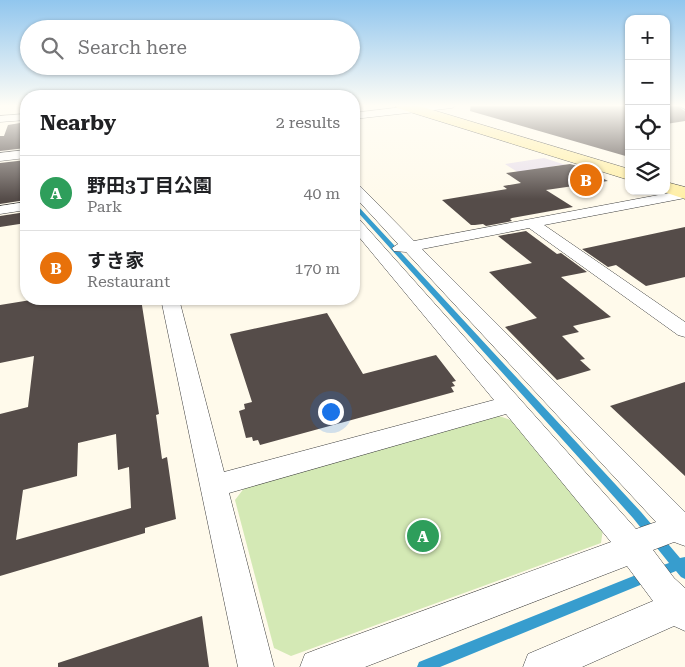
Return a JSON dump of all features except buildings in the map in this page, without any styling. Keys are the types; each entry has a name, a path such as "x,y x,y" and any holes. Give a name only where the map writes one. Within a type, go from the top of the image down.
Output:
{"main road":[{"path":"506,136 625,175"},
{"path":"518,136 625,167"},
{"path":"670,180 685,185"},
{"path":"670,188 685,193"}],"street":[{"path":"0,158 20,155"},
{"path":"395,249 685,193"},
{"path":"360,197 395,249 512,404 615,524 662,538"},
{"path":"0,210 20,207"},
{"path":"531,223 685,331"},
{"path":"360,226 395,249 662,538 678,604 541,667"},
{"path":"171,305 256,667"},
{"path":"213,486 512,404"},
{"path":"318,667 662,538"}],"shaded area":[{"path":"544,158 591,173 578,175 559,165 521,174 505,164"}],"green space":[{"path":"499,416 511,420 603,529 601,543 291,656 274,648 235,500 245,487"}],"waterway":[{"path":"360,212 637,515 678,565"},
{"path":"678,565 685,562"},
{"path":"659,572 678,565"},
{"path":"678,565 685,573"},
{"path":"424,667 646,577"}],"place":[{"name":"すき家","path":"586,180"},
{"name":"野田3丁目公園","path":"423,536"}]}
